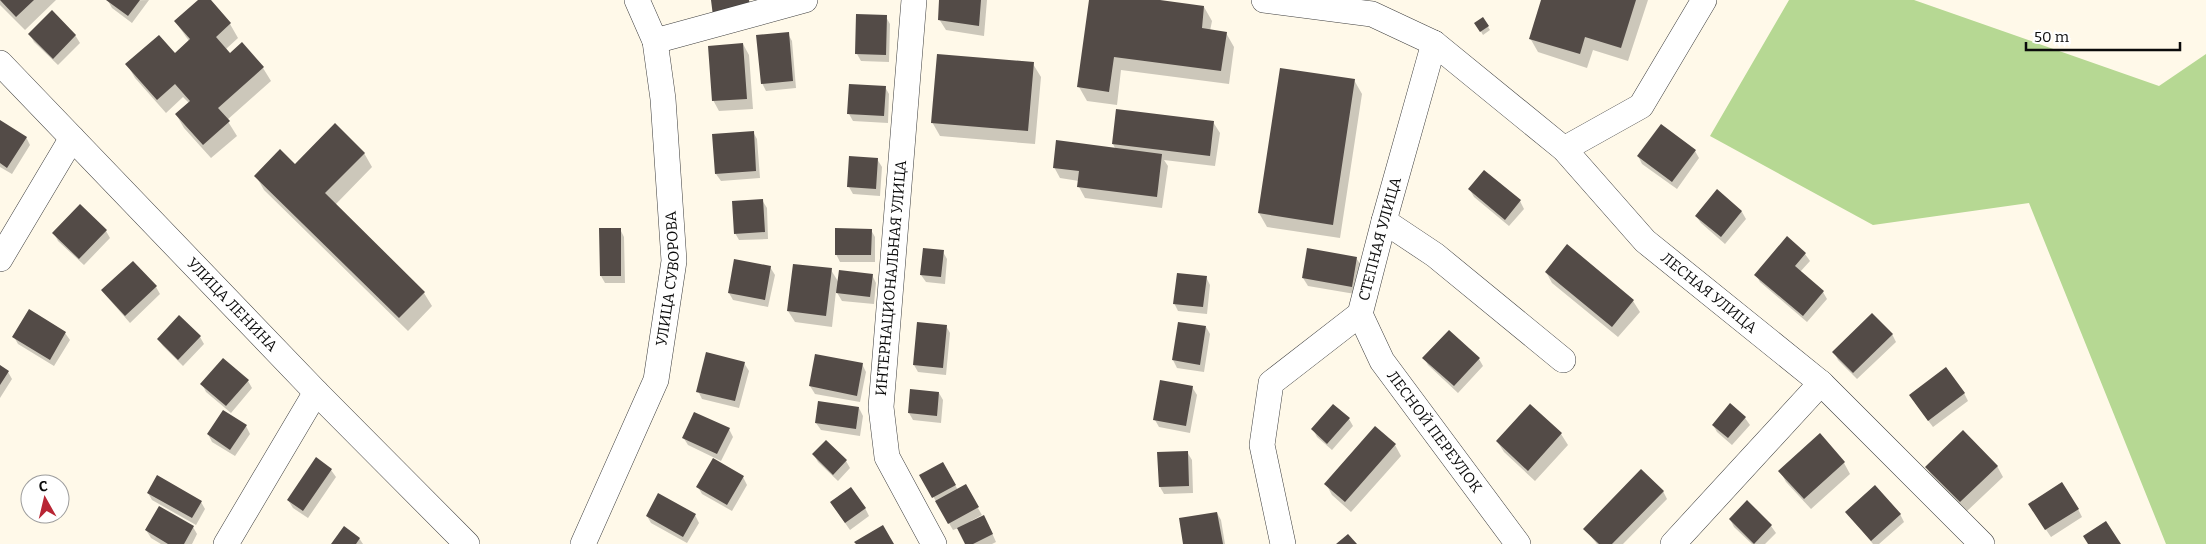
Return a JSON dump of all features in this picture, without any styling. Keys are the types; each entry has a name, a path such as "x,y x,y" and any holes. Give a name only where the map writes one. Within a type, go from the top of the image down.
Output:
{"street":[{"name":"УЛИЦА СУВОРОВА","path":"584,544 656,380 674,261 663,99 655,41 637,0"},
{"path":"655,41 804,0"},
{"name":"ИНТЕРНАЦИОНАЛЬНАЯ УЛИЦА","path":"914,0 881,407 887,457 934,544"},
{"name":"ЛЕСНАЯ УЛИЦА","path":"1264,0 1372,14 1434,44 1564,149 1644,241 1821,384 1982,544"},
{"path":"1564,149 1641,106 1704,0"},
{"name":"СТЕПНАЯ УЛИЦА","path":"1282,544 1262,445 1271,383 1360,314 1434,44"},
{"name":"УЛИЦА ЛЕНИНА","path":"0,63 316,392 467,544"},
{"path":"0,259 72,138"},
{"path":"1384,221 1435,255 1563,360"},
{"name":"ЛЕСНОЙ ПЕРЕУЛОК","path":"1360,314 1382,361 1518,544"},
{"path":"1673,544 1821,384"},
{"path":"226,544 316,392"}],"green space":[{"path":"1789,0 1914,0 2159,86 2206,54 2206,544 2166,544 2029,203 1873,225 1710,136"}],"building":[{"path":"0,0 34,0 16,17"},
{"path":"106,0 140,0 128,16"},
{"path":"198,0 211,0 231,23 216,37 230,53 242,42 264,67 218,108 230,121 203,145 175,114 190,101 175,84 157,100 125,64 159,35 175,53 190,39 174,21"},
{"path":"711,0 749,0 751,9 713,16"},
{"path":"939,0 981,0 979,26 938,20"},
{"path":"1089,0 1160,0 1204,6 1202,28 1227,32 1221,71 1114,57 1109,92 1077,87"},
{"path":"1541,0 1636,0 1621,48 1585,37 1580,54 1529,39"},
{"path":"52,10 76,35 53,59 28,34"},
{"path":"856,14 887,15 886,55 855,54"},
{"path":"1483,17 1489,26 1480,32 1474,23"},
{"path":"789,32 793,81 761,84 756,35"},
{"path":"743,43 747,99 712,101 708,46"},
{"path":"937,54 1034,62 1028,131 931,123"},
{"path":"1280,68 1355,79 1333,225 1258,213"},
{"path":"849,84 886,86 884,116 847,114"},
{"path":"1116,109 1214,121 1210,156 1112,144"},
{"path":"0,120 27,137 7,168 0,163"},
{"path":"335,123 365,153 325,193 425,292 399,318 254,176 280,149 295,164"},
{"path":"1661,124 1696,150 1672,182 1637,156"},
{"path":"754,131 756,171 715,174 712,134"},
{"path":"1056,140 1162,154 1157,197 1077,187 1079,171 1053,168"},
{"path":"849,156 878,158 876,189 847,187"},
{"path":"1484,170 1521,200 1505,220 1468,189"},
{"path":"1717,189 1742,211 1721,237 1695,216"},
{"path":"763,199 765,232 734,234 732,201"},
{"path":"80,204 107,230 79,259 52,233"},
{"path":"599,228 621,228 621,276 600,276"},
{"path":"835,228 872,229 871,255 835,255"},
{"path":"1787,236 1806,253 1795,266 1824,291 1803,316 1754,275"},
{"path":"1567,244 1634,300 1612,327 1545,272"},
{"path":"923,248 944,250 941,277 920,275"},
{"path":"1307,248 1357,257 1352,287 1302,278"},
{"path":"734,259 771,266 765,300 728,293"},
{"path":"133,261 157,286 125,316 101,290"},
{"path":"793,264 832,268 826,316 787,311"},
{"path":"839,270 873,274 870,297 836,293"},
{"path":"1177,273 1207,276 1203,307 1173,304"},
{"path":"29,309 66,332 50,360 12,337"},
{"path":"1872,313 1893,334 1853,373 1832,352"},
{"path":"179,315 201,336 178,360 157,339"},
{"path":"917,322 947,325 943,368 913,365"},
{"path":"1178,322 1206,326 1200,365 1172,360"},
{"path":"1449,330 1480,358 1454,386 1422,358"},
{"path":"706,352 745,362 735,401 696,392"},
{"path":"815,354 863,363 857,396 809,386"},
{"path":"223,358 249,380 226,406 200,384"},
{"path":"0,365 9,371 0,385"},
{"path":"1946,367 1965,393 1928,421 1909,395"},
{"path":"1160,380 1193,386 1186,426 1153,420"},
{"path":"910,389 939,392 937,416 908,413"},
{"path":"818,401 859,407 856,429 815,423"},
{"path":"1730,403 1746,417 1728,438 1712,425"},
{"path":"1333,404 1350,418 1327,444 1311,429"},
{"path":"1530,404 1562,433 1528,471 1496,441"},
{"path":"223,410 247,425 230,450 207,434"},
{"path":"694,412 730,428 717,454 682,438"},
{"path":"1375,426 1396,444 1345,502 1324,484"},
{"path":"1963,430 1998,466 1960,502 1925,467"},
{"path":"1820,433 1845,462 1804,499 1778,471"},
{"path":"826,440 847,460 833,475 812,454"},
{"path":"1188,451 1189,486 1159,487 1157,452"},
{"path":"316,457 332,469 303,511 287,500"},
{"path":"713,458 744,476 727,505 696,487"},
{"path":"943,462 956,485 932,498 919,475"},
{"path":"1641,469 1664,491 1612,544 1599,544 1583,529"},
{"path":"157,475 202,501 192,518 147,493"},
{"path":"2062,482 2079,509 2045,530 2028,504"},
{"path":"966,484 979,507 948,524 935,501"},
{"path":"1875,485 1901,514 1871,541 1845,512"},
{"path":"851,487 866,508 845,523 830,502"},
{"path":"658,493 696,514 683,537 646,516"},
{"path":"1747,500 1772,525 1754,544 1729,519"},
{"path":"159,506 194,526 184,544 168,544 145,530"},
{"path":"1217,512 1223,544 1183,544 1179,518"},
{"path":"984,515 993,534 973,544 965,544 957,528"},
{"path":"2106,521 2121,544 2088,544 2083,536"},
{"path":"883,525 894,544 856,544 854,542"},
{"path":"344,526 360,538 356,544 331,544"},
{"path":"1348,534 1357,544 1336,544"}]}
